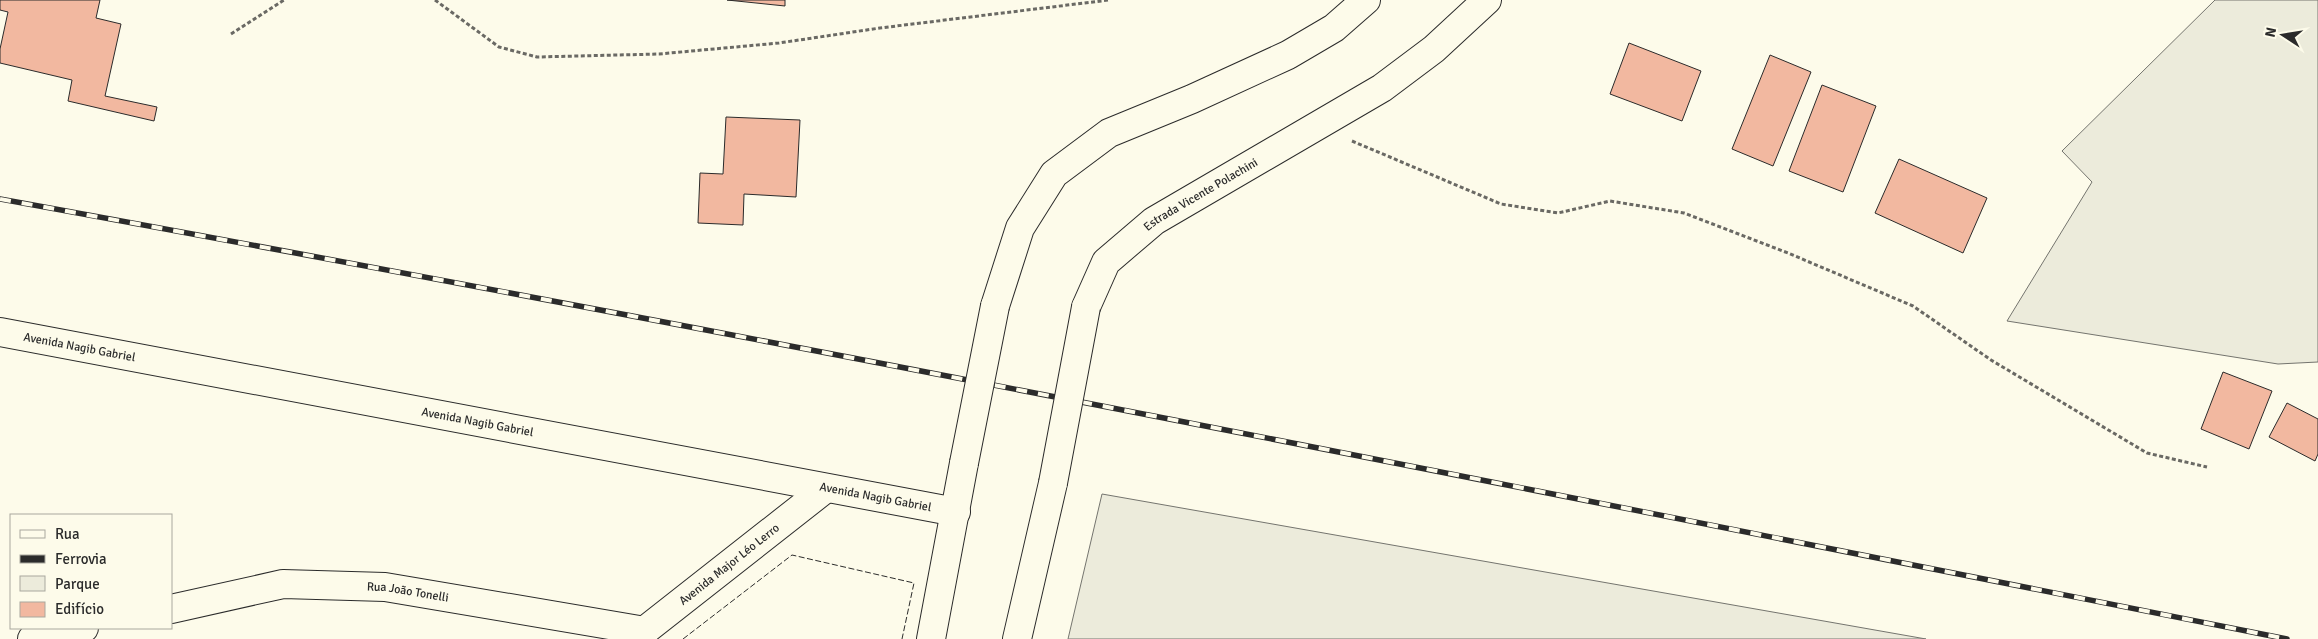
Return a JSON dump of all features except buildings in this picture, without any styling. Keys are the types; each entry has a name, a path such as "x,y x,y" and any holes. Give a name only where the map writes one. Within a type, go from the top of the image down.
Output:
{"street":[{"path":"931,639 995,306 1020,228 1054,174 1109,132 1192,99 1288,55 1334,28 1366,0"},
{"name":"Estrada Vicente Polachini","path":"1017,639 1053,484 1086,307 1106,262 1154,221 1320,126 1382,88 1434,49 1487,0"},
{"name":"Avenida Nagib Gabriel","path":"0,332 825,489 956,512"},
{"name":"Avenida Major Léo Lerro","path":"639,635 825,489"},
{"name":"Rua João Tonelli","path":"172,609 283,584 385,587 639,635"},
{"path":"32,639 79,629"}],"path":[{"path":"231,34 284,0"},
{"path":"435,0 499,47 537,57 659,54 779,43 880,28 1109,0"},
{"path":"1320,126 1501,204 1558,213 1610,201 1684,213 1788,253 1913,306 1991,360 2147,453 2207,467"}],"green space":[{"path":"2215,0 2318,0 2318,362 2278,364 2007,321 2092,182 2062,151"},
{"path":"1102,494 1926,639 1068,639"}],"railway":[{"path":"0,199 858,359 2287,639"}],"fence":[{"path":"683,639 792,555 914,583 902,639"}]}
